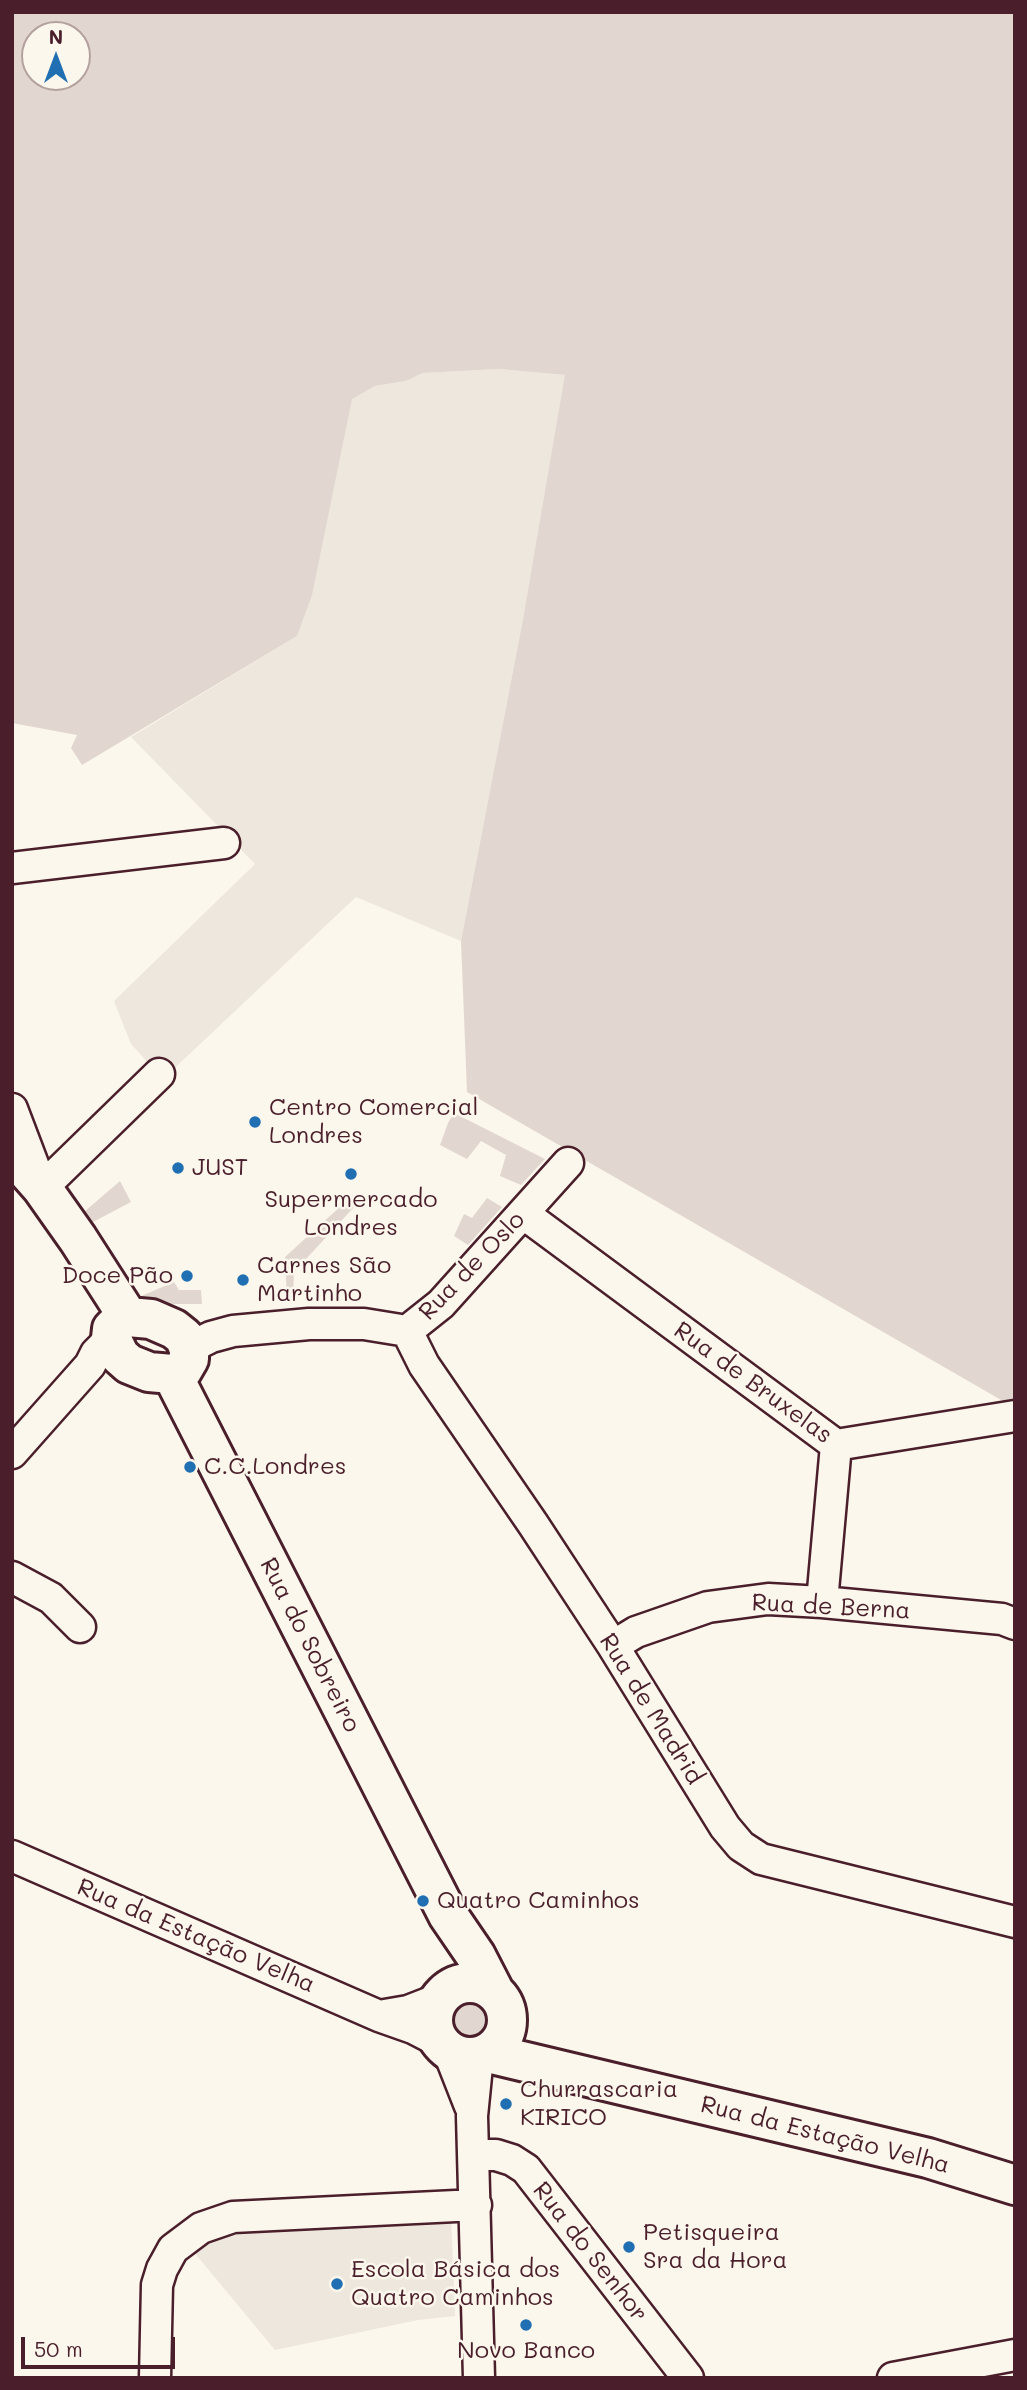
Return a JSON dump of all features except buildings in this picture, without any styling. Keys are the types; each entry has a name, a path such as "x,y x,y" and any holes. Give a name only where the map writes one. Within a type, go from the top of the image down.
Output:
{"main road":[{"path":"12,1154 42,1188 78,1239 113,1345 149,1372 178,1354 151,1319 113,1345"},
{"name":"Rua do Sobreiro","path":"178,1354 448,1915 457,1943 455,1971 443,1994"},
{"name":"Rua do Sobreiro","path":"448,1915 476,1956 501,2001"},
{"path":"458,1984 483,1984 501,2001 508,2023 505,2035 464,2050 433,2020 434,2009 443,1994 458,1984"},
{"name":"Rua da Estação Velha","path":"501,2001 528,2049 552,2069"},
{"name":"Rua da Estação Velha","path":"464,2050 915,2155 1015,2185"}],"street":[{"path":"12,868 224,844"},
{"path":"12,1109 42,1188 159,1074"},
{"name":"Rua de Oslo","path":"178,1354 211,1337 233,1331 309,1324 364,1324 407,1331 441,1304 568,1163"},
{"name":"Rua de Bruxelas","path":"524,1214 836,1446 1015,1416"},
{"name":"Rua de Madrid","path":"407,1331 424,1365 533,1524 613,1646 725,1827 741,1846 761,1859 1015,1922"},
{"path":"12,1453 113,1345"},
{"path":"822,1602 836,1446"},
{"path":"12,1577 51,1598 80,1627"},
{"name":"Rua de Berna","path":"613,1646 636,1632 708,1607 768,1599 1002,1619 1015,1623"},
{"name":"Rua da Estação Velha","path":"15,1864 464,2050"},
{"path":"379,2016 408,2011 443,1994"},
{"path":"464,2050 475,2155 479,2378"},
{"name":"Rua do Senhor","path":"475,2155 496,2155 512,2160 526,2169 688,2378"},
{"path":"155,2378 156,2285 173,2249 201,2228 233,2217 475,2205"},
{"path":"893,2378 981,2370 1015,2355"}],"shaded area":[{"path":"12,12 1015,12 1015,1408 467,1092 461,941 523,619 565,375 499,369 423,373 406,381 375,386 352,399 312,595 297,636 82,765 71,748 77,735 12,723"},
{"path":"499,369 566,375 523,619 461,941 356,897 163,1079 131,1044 114,1001 255,864 131,737 297,636 351,399 375,386 406,381 423,373"},
{"path":"454,1113 545,1159 521,1185 500,1176 506,1155 481,1141 467,1159 440,1145"},
{"path":"120,1181 131,1202 91,1223 84,1212"},
{"path":"353,1195 355,1206 294,1272 293,1300 287,1301 285,1257"},
{"path":"487,1198 502,1207 468,1245 454,1236 464,1214 472,1218"},
{"path":"174,1282 179,1290 201,1290 202,1304 164,1304 139,1297"},
{"path":"467,1992 484,1999 491,2016 484,2033 467,2040 450,2033 443,2016 450,1999"},
{"name":"Escola Básica dos Quatro Caminhos","path":"451,2213 455,2316 418,2320 275,2350 193,2251 223,2230"}],"place":[{"name":"Centro Comercial Londres","path":"255,1122"},
{"name":"JUST","path":"178,1168"},
{"name":"Supermercado Londres","path":"351,1174"},
{"name":"Doce Pão","path":"187,1276"},
{"name":"Carnes São Martinho","path":"243,1280"},
{"name":"C.C.Londres","path":"190,1467"},
{"name":"Quatro Caminhos","path":"423,1901"},
{"name":"Churrascaria KIRICO","path":"506,2104"},
{"name":"Petisqueira Sra da Hora","path":"629,2247"},
{"name":"Escola Básica dos Quatro Caminhos","path":"337,2284"},
{"name":"Novo Banco","path":"526,2325"}]}
